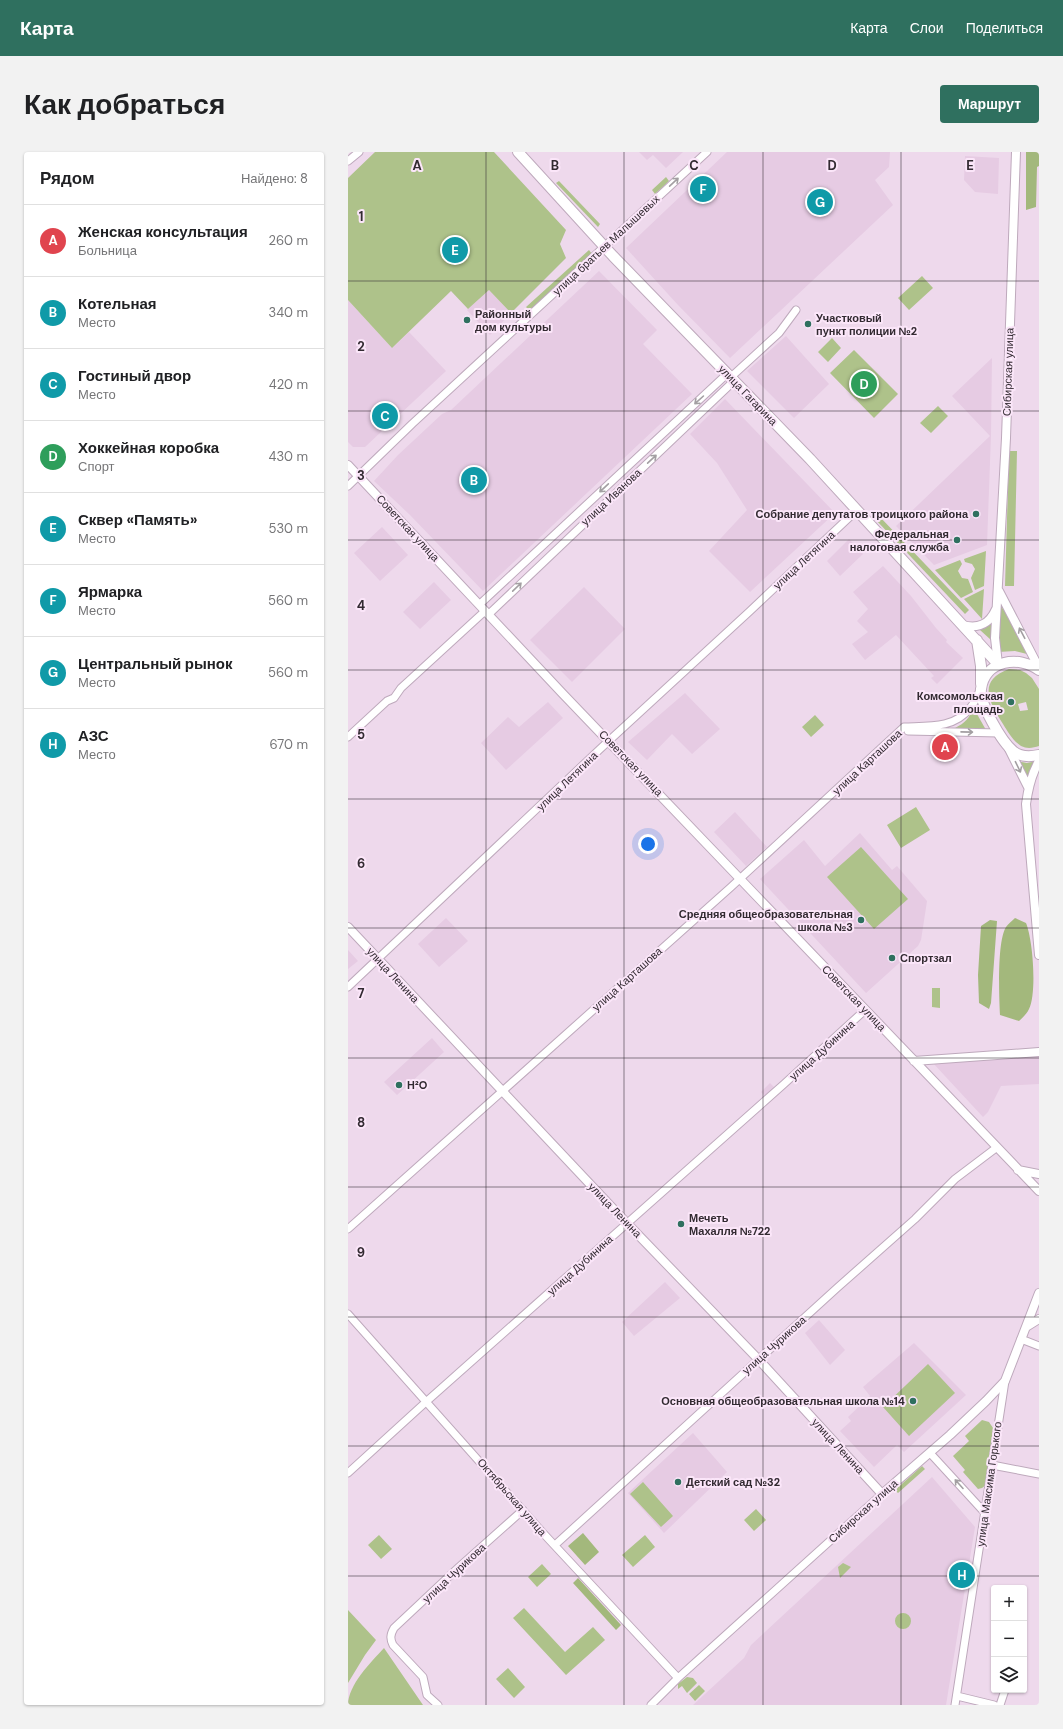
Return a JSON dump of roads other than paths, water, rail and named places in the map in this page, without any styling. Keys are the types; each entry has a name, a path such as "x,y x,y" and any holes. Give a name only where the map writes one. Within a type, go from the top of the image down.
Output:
{"main road":[{"name":"улица Гагарина","path":"518,152 604,246 857,510 998,664"},
{"path":"977,640 981,666 981,688 984,707 1008,746 1021,755 1039,755"},
{"path":"981,688 987,674 998,664 1018,662 1039,669"}],"street":[{"path":"348,161 358,152"},
{"name":"улица братьев Малышевых","path":"348,486 412,424 707,152"},
{"name":"Сибирская улица","path":"998,664 996,638 1006,438 1016,152"},
{"name":"улица Иванова","path":"348,737 387,701 394,698 401,688 779,333 796,310"},
{"name":"улица Иванова","path":"485,610 731,377"},
{"name":"Советская улица","path":"348,466 996,1148 1039,1191"},
{"name":"улица Летягина","path":"348,988 609,741 857,510"},
{"path":"999,591 1039,669"},
{"name":"Сибирская улица","path":"962,625 976,627 983,625 989,621 998,604"},
{"path":"902,729 954,722 971,708 981,688"},
{"path":"902,729 1000,733"},
{"name":"улица Карташова","path":"348,1230 740,878 902,729"},
{"path":"1008,746 1028,787"},
{"path":"1039,762 1035,768 1028,787 1026,804 1039,955"},
{"name":"улица Ленина","path":"348,927 758,1360 882,1494"},
{"name":"улица Дубинина","path":"348,1473 865,1010"},
{"path":"914,1061 1039,1052"},
{"name":"улица Чурикова","path":"554,1546 915,1219 955,1179 996,1148"},
{"path":"1017,1170 1039,1174"},
{"name":"Сибирская улица","path":"651,1705 678,1678 882,1494 930,1453 986,1401 1005,1381 1039,1293"},
{"name":"Октябрьская улица","path":"348,1314 427,1401 554,1546 678,1678"},
{"path":"1026,1327 1039,1319"},
{"path":"1021,1339 1039,1346"},
{"name":"улица Максима Горького","path":"955,1705 1005,1381"},
{"path":"930,1453 985,1513"},
{"path":"992,1466 1039,1474"},
{"name":"улица Чурикова","path":"438,1705 427,1695 423,1677 397,1650 390,1639 391,1633 394,1628 459,1567 523,1510"},
{"path":"1000,1705 1004,1693"},
{"path":"957,1696 994,1705"}],"place":[{"name":"Ярмарка","path":"703,189"},
{"name":"Центральный рынок","path":"820,202"},
{"name":"Сквер «Память»","path":"455,250"},
{"name":"Районный дом культуры","path":"467,320"},
{"name":"Участковый пункт полиции №2","path":"808,324"},
{"name":"Хоккейная коробка","path":"864,384"},
{"name":"Гостиный двор","path":"385,416"},
{"name":"Котельная","path":"474,480"},
{"name":"Собрание депутатов троицкого района","path":"976,514"},
{"name":"Федеральная налоговая служба","path":"957,540"},
{"name":"Комсомольская площадь","path":"1011,702"},
{"name":"Женская консультация","path":"945,747"},
{"name":"Средняя общеобразовательная школа №3","path":"861,920"},
{"name":"Спортзал","path":"892,958"},
{"name":"H²O","path":"399,1085"},
{"name":"Мечеть Махалля №722","path":"681,1224"},
{"name":"Основная общеобразовательная школа №14","path":"913,1401"},
{"name":"Детский сад №32","path":"678,1482"},
{"name":"АЗС","path":"962,1575"}]}
